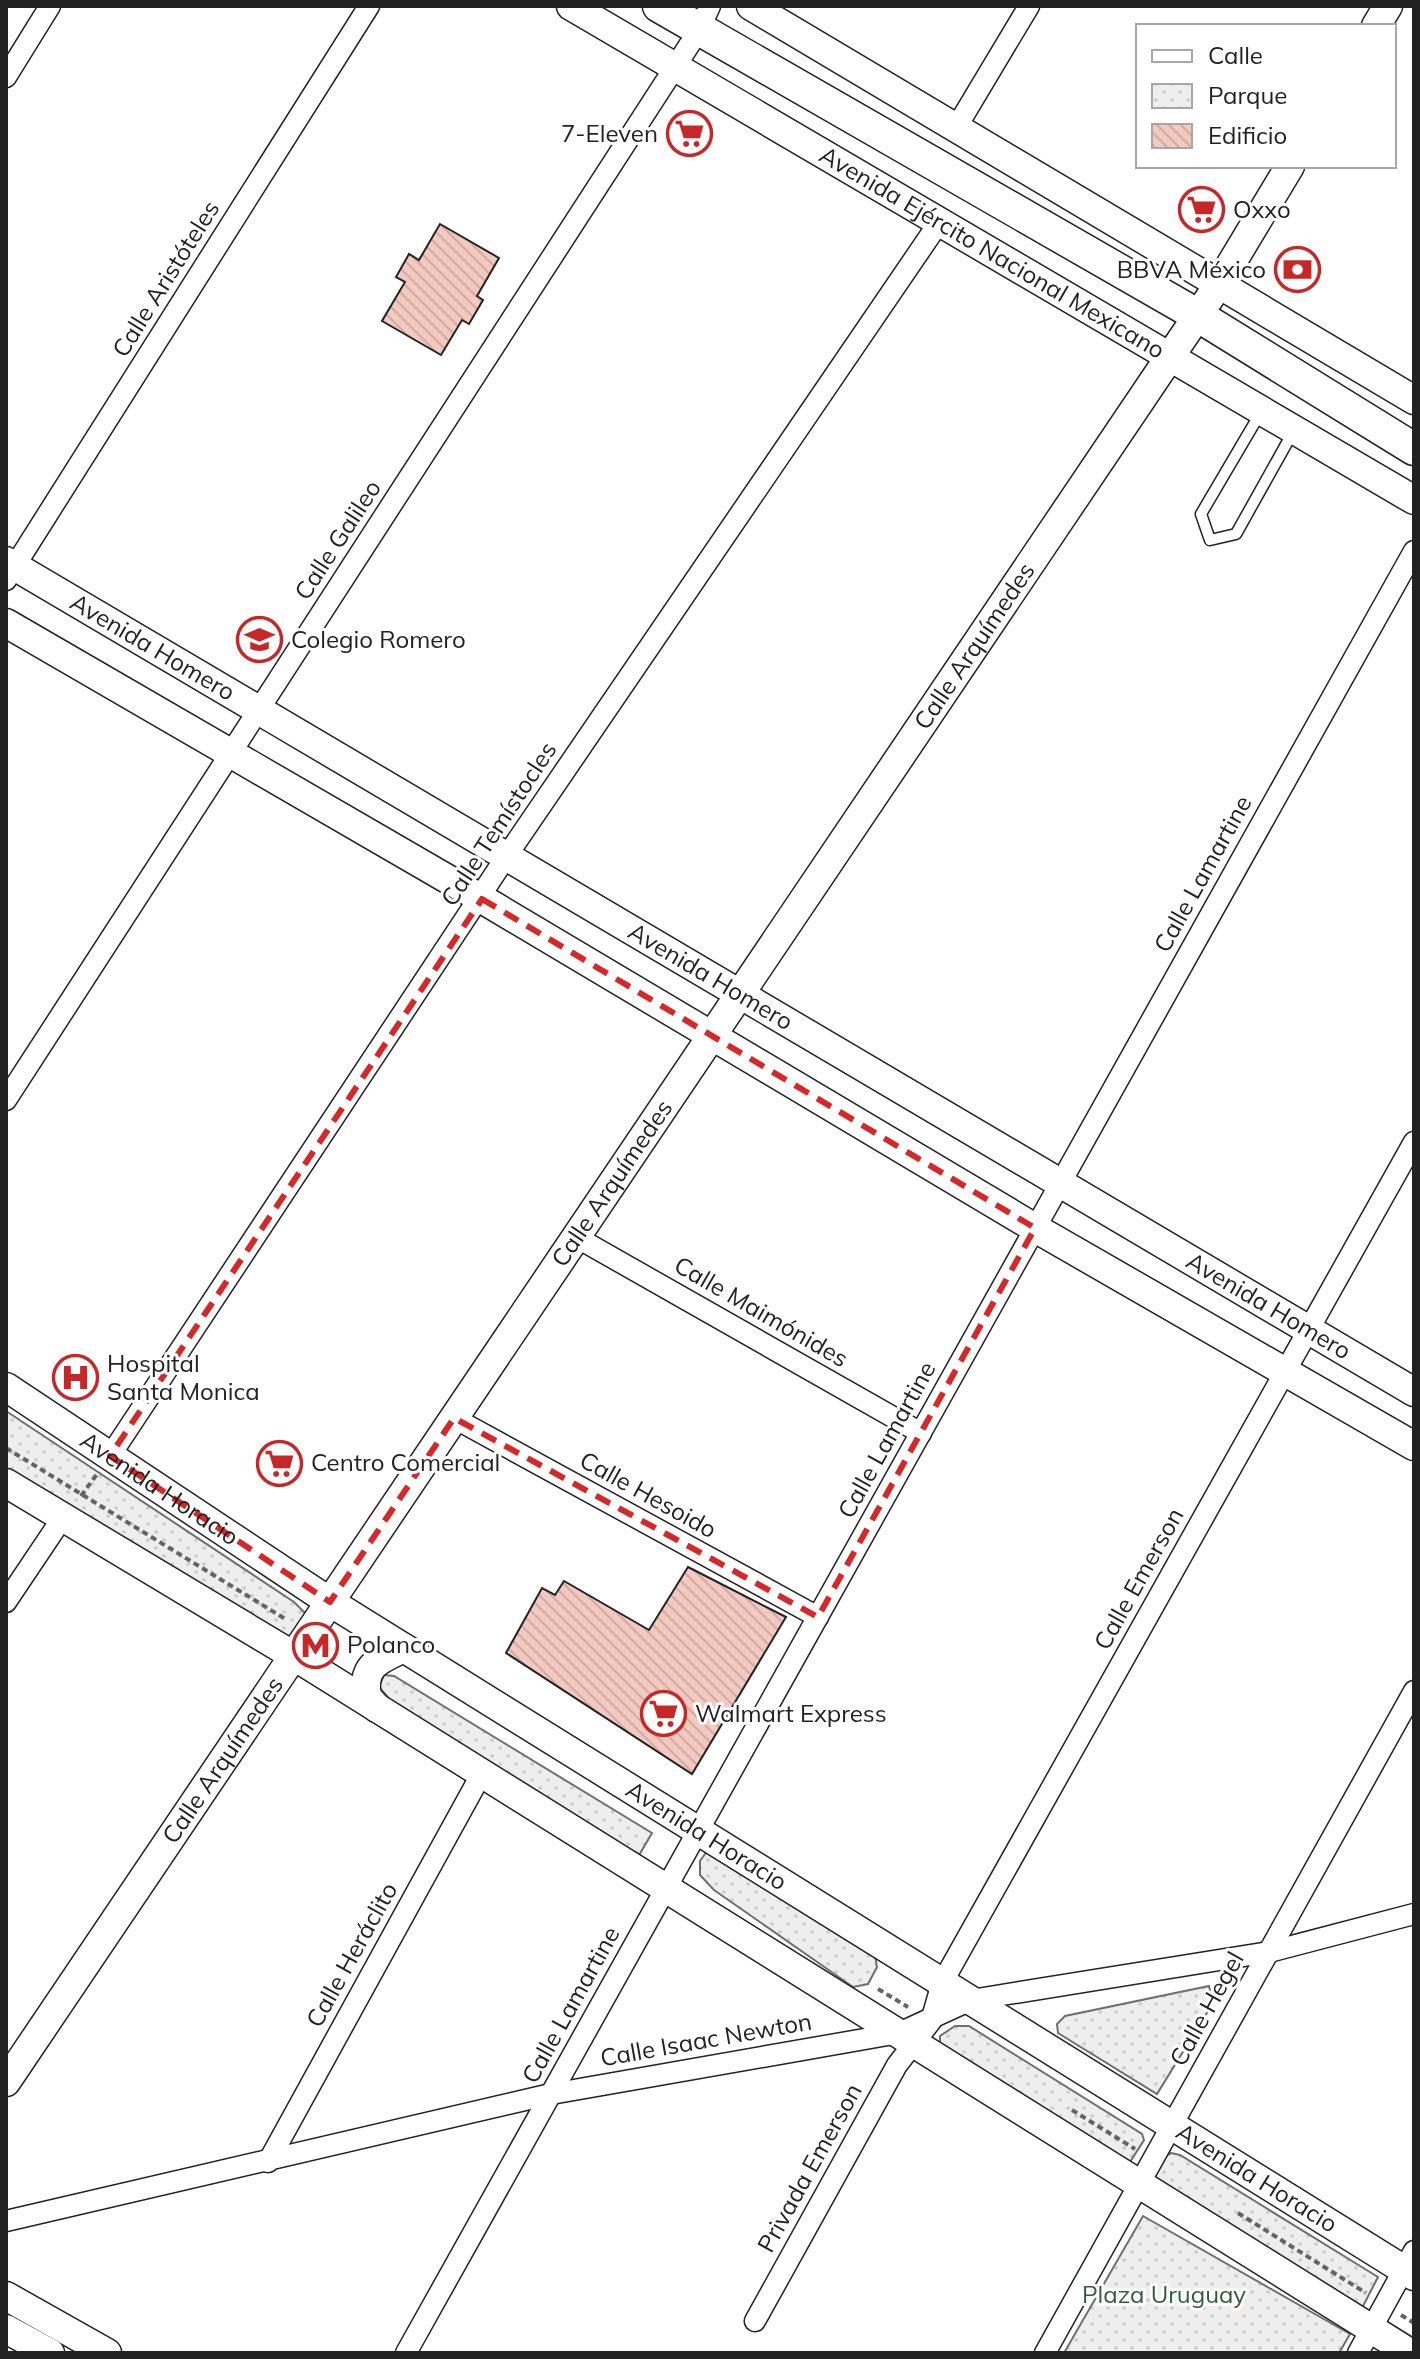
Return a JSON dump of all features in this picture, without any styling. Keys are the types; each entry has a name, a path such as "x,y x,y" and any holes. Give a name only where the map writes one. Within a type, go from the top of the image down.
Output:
{"main road":[{"name":"Avenida Ejército Nacional Mexicano","path":"659,6 704,18 1414,449"}],"street":[{"path":"6,77 50,6"},
{"name":"Calle Aristóteles","path":"9,569 369,6"},
{"name":"Avenida Ejército Nacional Mexicano","path":"571,6 938,224 1414,500"},
{"path":"751,6 1414,400"},
{"path":"956,128 1029,6"},
{"path":"1377,24 1388,6"},
{"name":"Calle Galileo","path":"6,1100 704,18"},
{"name":"Calle Arquímedes","path":"6,2082 1219,284 1289,168"},
{"name":"Calle Temístocles","path":"110,1456 482,899 506,857 938,224"},
{"name":"Calle Lamartine","path":"406,2353 1414,551"},
{"name":"Avenida Homero","path":"9,569 506,857 1414,1392"},
{"name":"Avenida Homero","path":"6,623 482,899 1035,1228 1414,1446"},
{"name":"Calle Emerson","path":"914,2032 1414,1142"},
{"name":"Calle Maimónides","path":"576,1237 921,1433"},
{"name":"Avenida Horacio","path":"6,1387 330,1602 1172,2125 1411,2266"},
{"name":"Calle Hesoido","path":"454,1418 818,1617"},
{"path":"6,1483 294,1656 666,1888 914,2032 1139,2183 1364,2341 1410,2353"},
{"path":"6,1602 63,1517"},
{"path":"377,1708 367,1697 367,1671 373,1663 404,1648"},
{"name":"Calle Hegel","path":"1045,2353 1414,1691"},
{"name":"Calle Heráclito","path":"268,2162 482,1773"},
{"name":"Calle Isaac Newton","path":"6,2221 551,2094 914,2032 971,2000 1269,1952 1414,1914"},
{"name":"Privada Emerson","path":"755,2321 914,2032"},
{"path":"1364,2341 1411,2266"},
{"path":"6,2296 107,2353"},
{"path":"6,2329 50,2353"}],"lane":[{"path":"1262,412 1201,514 1210,540 1236,534 1294,431"}],"path":[{"path":"63,1517 110,1456"}],"highlighted area":[{"path":"482,899 1035,1228 818,1617 454,1418 330,1602 110,1456"}],"green space":[{"path":"6,1411 294,1602 311,1619 294,1648 6,1477"},
{"path":"384,1675 394,1676 652,1833 635,1862 398,1709 379,1687"},
{"path":"707,1851 875,1955 877,1967 868,1984 853,1987 714,1890 700,1875 700,1861"},
{"path":"1209,1986 1213,2003 1157,2094 1058,2033 1057,2024 1065,2016"},
{"path":"955,2026 969,2026 1142,2134 1144,2140 1128,2165 940,2045 940,2036"},
{"path":"1171,2153 1180,2155 1378,2277 1361,2310 1154,2184 1158,2166"},
{"name":"Plaza Uruguay","path":"1143,2216 1350,2334 1339,2353 1064,2353"}],"building":[{"path":"440,224 499,258 477,296 483,300 469,324 462,320 441,355 382,321 405,282 396,277 409,254 419,260"},
{"name":"Walmart Express","path":"688,1567 786,1617 692,1774 506,1653 542,1588 555,1595 564,1581 649,1630"}],"place":[{"name":"7-Eleven","path":"689,134"},
{"name":"Oxxo","path":"1202,210"},
{"name":"BBVA México","path":"1297,270"},
{"name":"Colegio Romero","path":"260,640"},
{"name":"Hospital Santa Monica","path":"76,1378"},
{"name":"Centro Comercial","path":"280,1463"},
{"name":"Polanco","path":"316,1645"},
{"name":"Walmart Express","path":"664,1714"}]}
